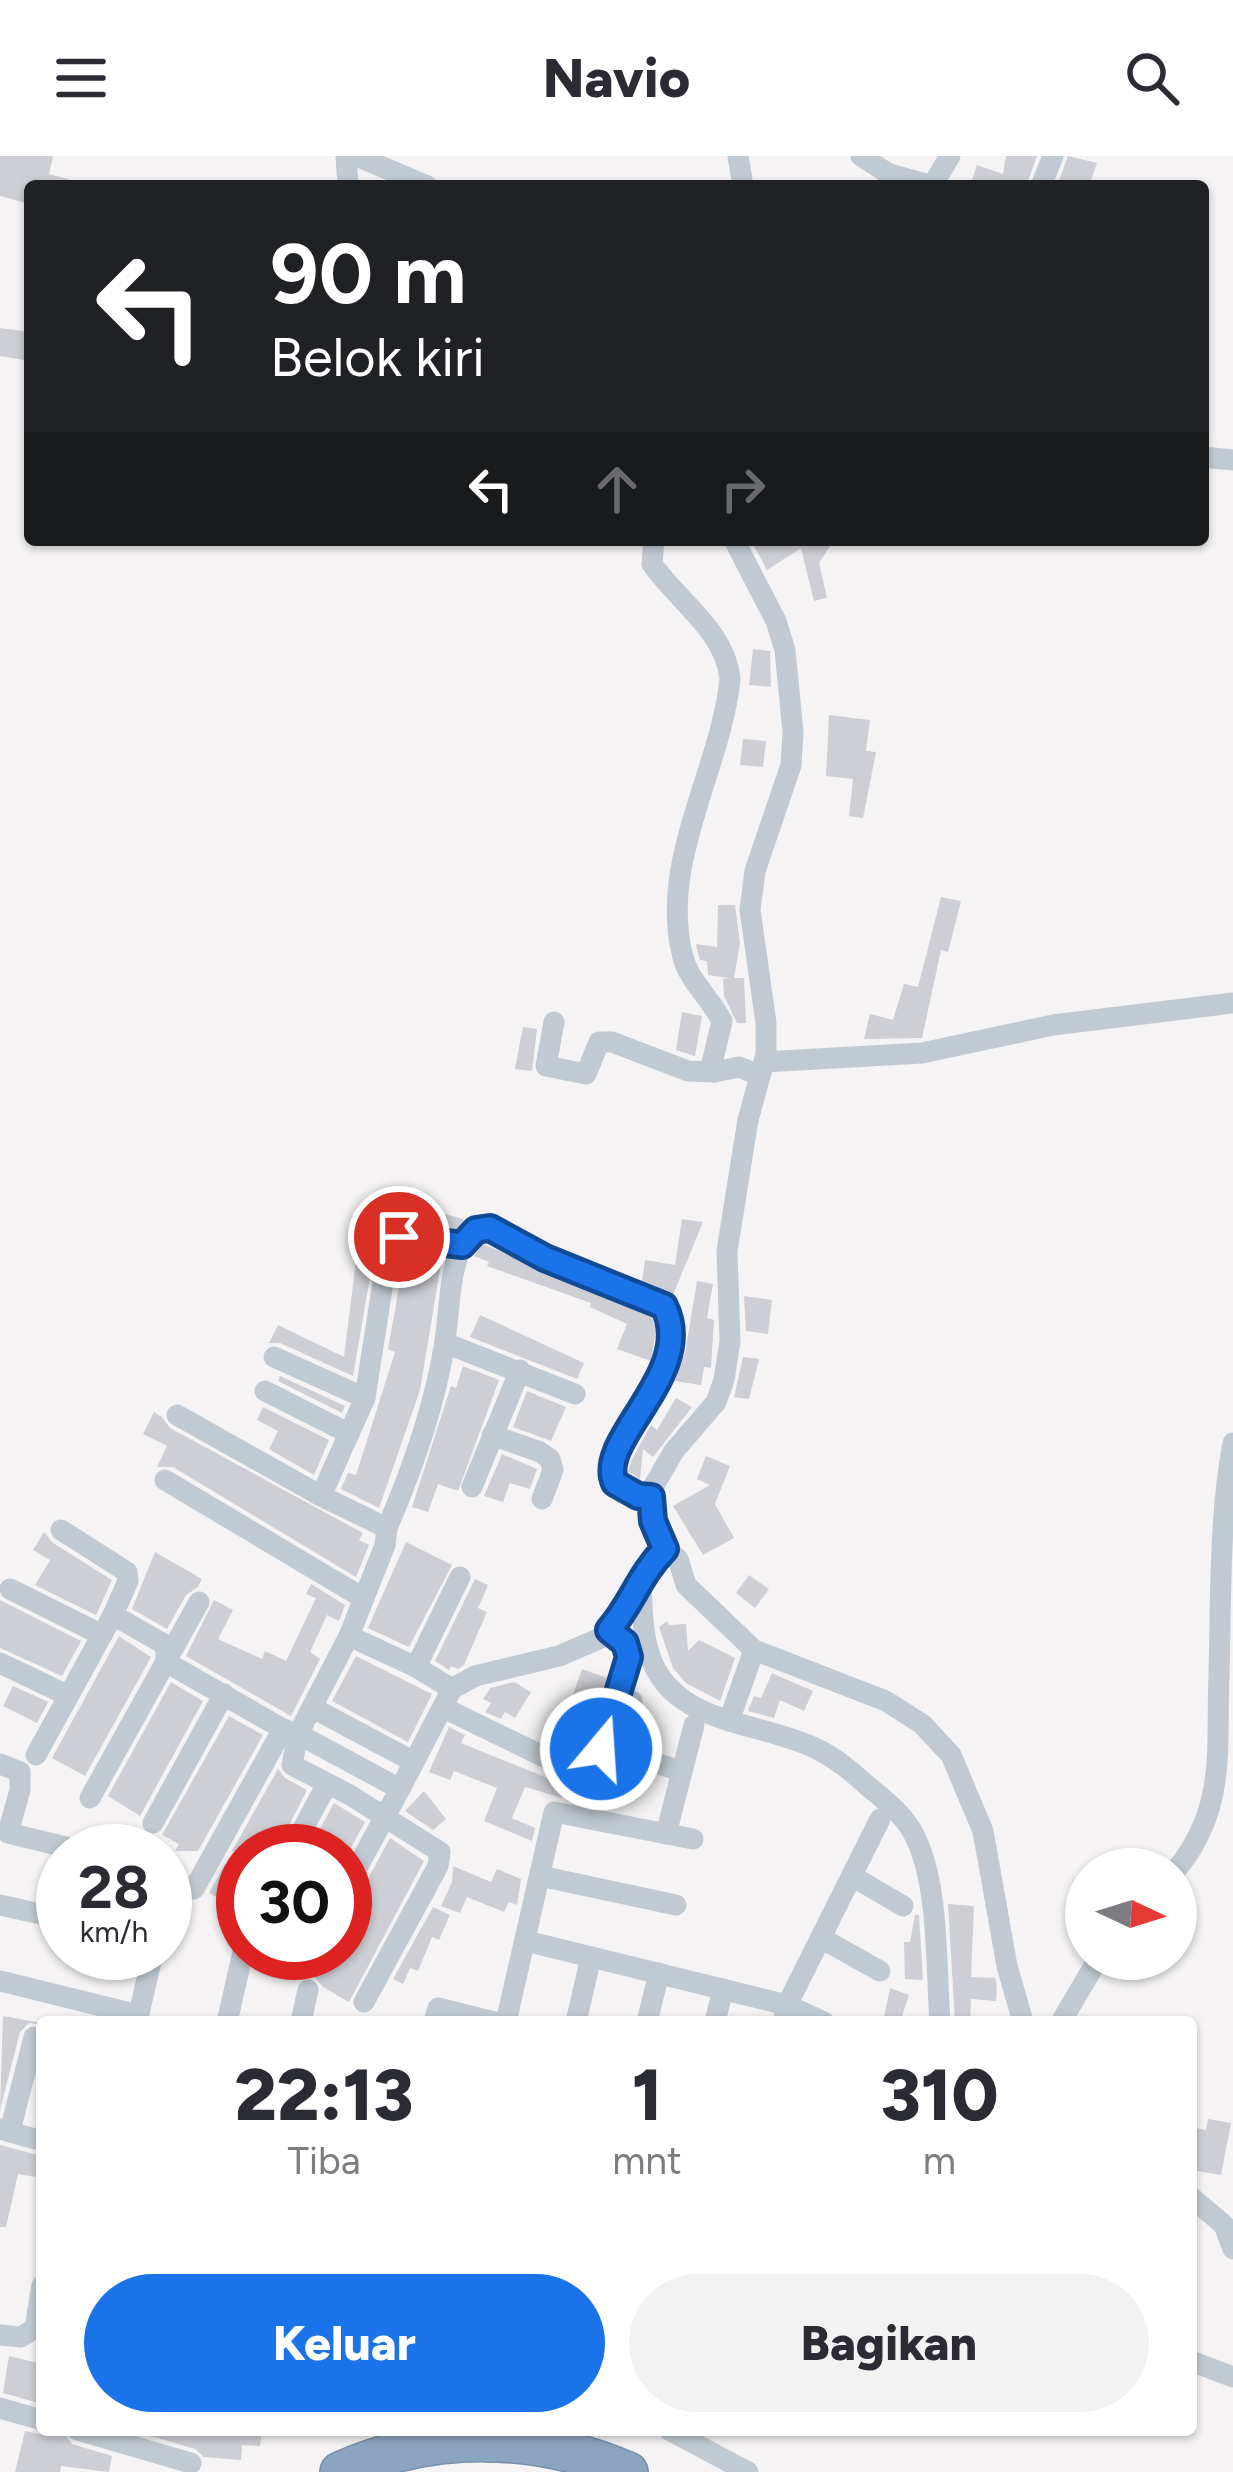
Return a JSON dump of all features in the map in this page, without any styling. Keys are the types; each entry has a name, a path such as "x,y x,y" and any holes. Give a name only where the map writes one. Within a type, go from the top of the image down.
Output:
{"highway":[{"path":"340,2472 393,2452 480,2439 591,2456 628,2472"},
{"path":"424,2472 479,2466 545,2472"}],"street":[{"path":"357,156 413,180"},
{"path":"861,156 888,180"},
{"path":"654,546 652,564 715,638 729,666 729,694 687,847 678,908 683,958 722,1021 714,1072"},
{"path":"738,546 776,620 785,650 793,732 790,765 754,871 750,910 766,1023 727,1251 730,1341 724,1380 702,1422 657,1475 651,1497 653,1521 665,1549 677,1559 686,1585 754,1651 886,1701 922,1724 951,1755 983,1831 1007,1966 1021,2016"},
{"path":"554,1022 546,1066 586,1074 598,1042 612,1042 688,1071 714,1072 922,1053 1053,1025 1233,1003"},
{"path":"194,1889 291,1731 313,1708 349,1636 426,1423 445,1343 452,1274 462,1245 476,1230 490,1228 545,1258 664,1306 674,1327 669,1353 661,1376 626,1431 611,1472 620,1486 651,1497"},
{"path":"266,1391 348,1432 354,1430 365,1397 394,1238 462,1245"},
{"path":"445,1343 575,1394"},
{"path":"274,1357 365,1397"},
{"path":"472,1487 520,1370"},
{"path":"177,1415 387,1528"},
{"path":"321,1496 348,1432"},
{"path":"492,1435 550,1460 553,1470 542,1499"},
{"path":"1193,1848 1211,1808 1220,1759 1218,1684 1226,1480 1233,1443"},
{"path":"165,1480 363,1598"},
{"path":"36,1755 126,1588 127,1572 61,1530"},
{"path":"372,1840 448,1699 475,1676 559,1656 603,1637 629,1604 641,1574 665,1549"},
{"path":"641,1574 648,1651 654,1667 684,1702 815,1748 841,1763 901,1815 920,1844 931,1900 940,2016"},
{"path":"416,1666 460,1576"},
{"path":"10,1589 162,1643 166,1662"},
{"path":"90,1798 199,1602"},
{"path":"601,1749 629,1657 625,1643 609,1630"},
{"path":"349,1636 416,1666 448,1699 566,1768"},
{"path":"729,1721 754,1651"},
{"path":"166,1662 400,1789"},
{"path":"0,1663 67,1695"},
{"path":"153,1823 224,1694"},
{"path":"632,1701 618,1752 682,1771"},
{"path":"313,1708 414,1762"},
{"path":"666,1834 694,1725"},
{"path":"291,1731 292,1765 432,1844 440,1858 370,2010"},
{"path":"0,1764 20,1772 20,1790 4,1832 36,1840"},
{"path":"306,1824 327,1784"},
{"path":"507,2016 554,1812 693,1839"},
{"path":"526,1941 723,1989 785,2013 880,1820"},
{"path":"540,1876 676,1906"},
{"path":"852,1876 903,1906"},
{"path":"0,1905 36,1913"},
{"path":"820,1938 880,1971"},
{"path":"577,2016 591,1957"},
{"path":"648,2016 659,1973"},
{"path":"139,2016 147,1980"},
{"path":"228,2016 237,1980"},
{"path":"302,2016 306,1980"},
{"path":"1064,2016 1085,1980"},
{"path":"0,1981 127,2016"},
{"path":"717,2016 723,1989"},
{"path":"435,2016 437,2008 470,2016"},
{"path":"34,2037 5,2130 36,2139"},
{"path":"1197,2200 1224,2225 1233,2249"},
{"path":"0,2335 21,2337 35,2328 36,2322"},
{"path":"1197,2363 1233,2377"},
{"path":"0,2408 36,2418"},
{"path":"97,2436 191,2463"},
{"path":"680,2436 748,2472"}],"building":[{"path":"0,156 53,156 49,174 71,180 24,180 24,202 0,196"},
{"path":"1006,156 1037,156 1028,180 972,180 977,165 1003,174"},
{"path":"1068,156 1097,163 1091,180 1059,180"},
{"path":"0,328 24,331 24,360 0,356"},
{"path":"754,546 830,546 819,563 827,598 814,601 801,548 767,570"},
{"path":"753,649 770,651 771,687 749,685"},
{"path":"829,715 870,720 866,751 876,752 863,818 849,816 853,779 826,776"},
{"path":"743,739 766,741 763,767 740,765"},
{"path":"941,897 961,901 948,952 941,950 922,1038 864,1039 870,1014 893,1020 904,984 918,987"},
{"path":"718,905 735,905 740,943 734,978 744,978 746,1023 737,1023 724,996 723,979 729,978 708,975 707,961 700,960 698,953 696,944 717,947"},
{"path":"682,1012 702,1016 695,1056 676,1050"},
{"path":"523,1027 537,1029 532,1071 515,1069"},
{"path":"379,1204 441,1213 463,1222 456,1229 376,1219"},
{"path":"682,1219 703,1222 673,1295 642,1282 645,1260 675,1265"},
{"path":"483,1244 652,1318 656,1330 651,1361 617,1349 627,1324 590,1307 591,1303 487,1266 489,1262 474,1256"},
{"path":"358,1245 375,1248 353,1376 280,1343 269,1343 278,1325 344,1357"},
{"path":"405,1254 442,1258 420,1390 379,1508 341,1489 348,1473 356,1475 395,1352 388,1349"},
{"path":"697,1281 713,1284 707,1318 714,1320 711,1368 704,1367 701,1385 675,1381 685,1353"},
{"path":"744,1296 772,1300 768,1334 746,1331"},
{"path":"480,1315 584,1363 577,1379 470,1337"},
{"path":"743,1357 759,1359 749,1399 734,1397"},
{"path":"463,1366 499,1380 458,1491 438,1484 428,1512 412,1507 451,1386 456,1388"},
{"path":"280,1376 345,1406 342,1413 278,1381"},
{"path":"527,1391 566,1407 551,1441 513,1427"},
{"path":"676,1398 692,1407 653,1457 643,1449 640,1479 628,1471 632,1459 651,1425 657,1430"},
{"path":"263,1407 329,1440 314,1475 269,1449 278,1431 257,1420"},
{"path":"154,1412 170,1428 363,1533 359,1540 369,1545 356,1577 173,1467 157,1467 167,1446 143,1434"},
{"path":"502,1454 537,1469 530,1489 510,1483 503,1502 484,1496"},
{"path":"706,1456 730,1466 715,1504 734,1538 703,1555 673,1506 710,1485 697,1479"},
{"path":"44,1532 53,1543 112,1580 96,1615 35,1585 50,1560 33,1550"},
{"path":"406,1542 452,1565 409,1647 368,1628"},
{"path":"155,1552 202,1579 186,1595 167,1629 132,1609"},
{"path":"749,1575 769,1589 755,1608 736,1593"},
{"path":"475,1579 488,1585 478,1608 487,1612 464,1665 449,1670 435,1661"},
{"path":"311,1584 345,1605 339,1621 327,1615 310,1652 320,1659 291,1716 186,1656 214,1600 233,1610 218,1639 262,1659 265,1651 286,1661 316,1598 306,1594"},
{"path":"0,1600 81,1641 62,1676 0,1648"},
{"path":"667,1621 669,1625 686,1624 688,1651 699,1640 735,1658 720,1701 686,1683 673,1668 659,1627"},
{"path":"119,1636 151,1657 85,1776 52,1758"},
{"path":"356,1656 432,1694 408,1742 332,1701"},
{"path":"582,1669 607,1678 586,1751 596,1763 623,1769 616,1789 580,1775 579,1759 550,1743 552,1736 558,1738"},
{"path":"772,1673 813,1691 804,1711 780,1700 774,1718 748,1711 754,1696 761,1698"},
{"path":"171,1682 203,1701 140,1816 108,1796"},
{"path":"514,1682 531,1692 515,1718 505,1712 501,1719 485,1712 491,1703 483,1699 490,1688"},
{"path":"13,1686 48,1702 37,1723 3,1706"},
{"path":"229,1716 263,1735 198,1851 192,1851 192,1824 168,1824"},
{"path":"449,1727 465,1735 461,1743 567,1786 562,1798 525,1787 512,1818 535,1828 532,1841 484,1821 497,1788 454,1771 450,1780 429,1772"},
{"path":"278,1769 307,1790 290,1824 247,1824"},
{"path":"424,1791 446,1819 433,1830 405,1811"},
{"path":"334,1803 365,1822 364,1824 323,1824"},
{"path":"390,1838 424,1861 372,1959 372,1871"},
{"path":"453,1866 491,1882 497,1869 521,1879 517,1905 509,1902 504,1912 467,1897 460,1913 441,1906 452,1882"},
{"path":"948,1904 974,1906 971,1977 995,1978 997,1987 996,2001 971,1999 970,2016 955,2016"},
{"path":"433,1907 450,1915 439,1940 432,1937 418,1971 410,1968 403,1984 393,1979"},
{"path":"915,1915 919,1915 923,1980 905,1979 904,1942 910,1942"},
{"path":"317,1980 361,1980 349,2002"},
{"path":"890,1988 909,1995 902,2016 884,2016"},
{"path":"3,2016 36,2022 20,2032 0,2110"},
{"path":"1208,2119 1231,2123 1221,2175 1197,2171 1197,2128 1206,2130"},
{"path":"0,2145 36,2154 36,2177 18,2174 6,2227 0,2227"},
{"path":"9,2356 36,2363 36,2402 3,2393"},
{"path":"25,2431 36,2436 66,2436 72,2444 112,2456 109,2472 61,2466 60,2472 15,2472"},
{"path":"151,2436 261,2436 260,2446 242,2445 241,2460 204,2457 195,2449"}],"route":[{"path":"399,1237 462,1245 480,1227 490,1228 545,1258 664,1306 674,1327 661,1376 626,1431 612,1466 615,1483 638,1496 651,1497 653,1521 665,1549 641,1574 629,1604 609,1630 625,1643 629,1657 601,1749"}]}
